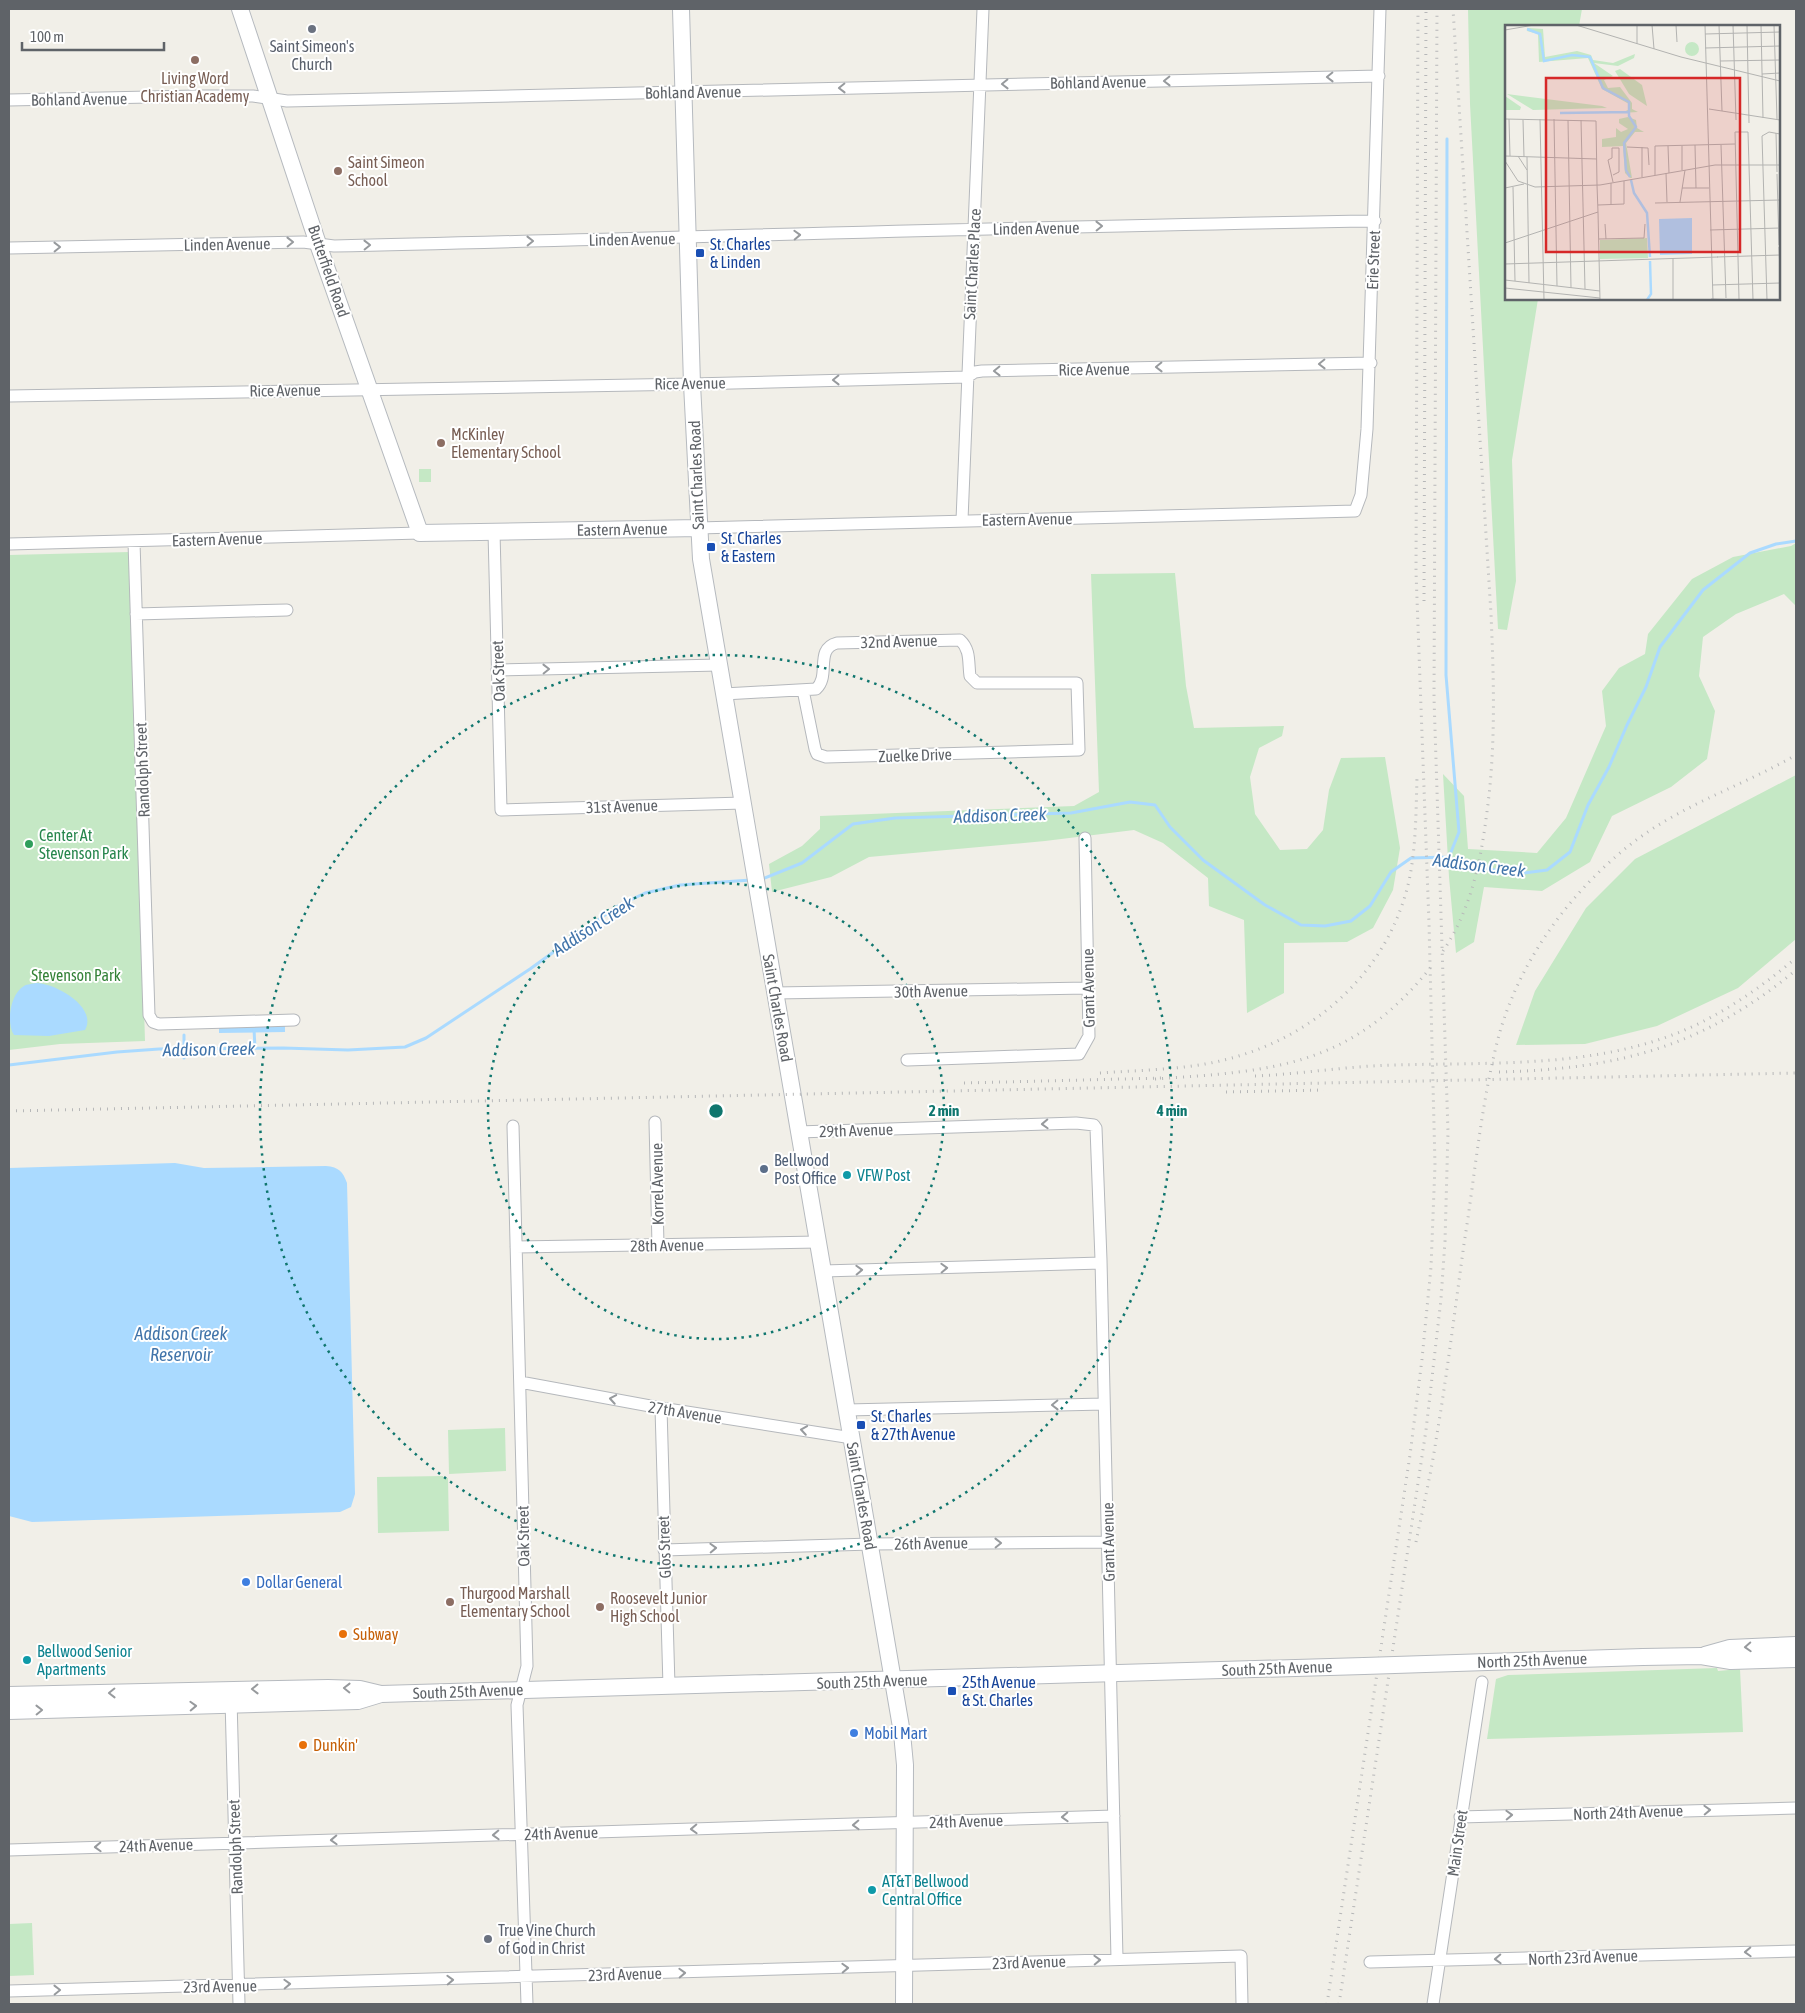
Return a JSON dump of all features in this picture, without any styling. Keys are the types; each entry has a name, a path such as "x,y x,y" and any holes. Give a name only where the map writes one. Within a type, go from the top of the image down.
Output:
{"main road":[{"name":"Butterfield Road","path":"240,9 318,244 420,533"},
{"name":"Saint Charles Road","path":"681,9 692,384 701,559 904,1745 904,2004"},
{"name":"Eastern Avenue","path":"420,533 698,528"},
{"name":"North 25th Avenue","path":"1701,1656 1730,1648 1796,1645"},
{"name":"North 25th Avenue","path":"1364,1666 1701,1656 1731,1661 1796,1659"},
{"name":"South 25th Avenue","path":"9,1711 144,1700 230,1698 360,1688 381,1694 1364,1666"},
{"name":"South 25th Avenue","path":"9,1695 144,1700"}],"street":[{"name":"Saint Charles Place","path":"962,520 983,9"},
{"name":"Erie Street","path":"1355,510 1361,495 1366,454 1371,363 1380,9"},
{"name":"Bohland Avenue","path":"9,100 253,96 287,101 1378,76"},
{"name":"Linden Avenue","path":"9,248 293,242 343,245 1375,221"},
{"name":"Rice Avenue","path":"9,396 692,384 967,377 975,372 982,371 1371,363"},
{"name":"Eastern Avenue","path":"698,528 1355,510"},
{"name":"Oak Street","path":"494,532 502,810"},
{"name":"Eastern Avenue","path":"9,544 420,533"},
{"name":"Randolph Street","path":"134,542 149,1015 153,1022 159,1024 294,1020"},
{"path":"136,614 287,610"},
{"name":"32nd Avenue","path":"724,694 816,689 821,684 825,651 831,644 837,642 960,640 967,647 970,676 977,683 1077,682 1079,750"},
{"path":"498,670 719,665"},
{"name":"Zuelke Drive","path":"803,690 815,749 818,754 826,757 1079,750"},
{"name":"31st Avenue","path":"502,810 742,803"},
{"name":"Grant Avenue","path":"907,1060 1079,1054 1089,1036 1085,838"},
{"name":"30th Avenue","path":"775,993 1088,988"},
{"name":"Korrel Avenue","path":"655,1122 658,1245"},
{"name":"Grant Avenue","path":"1094,1124 1098,1134 1102,1263 1117,1960"},
{"name":"29th Avenue","path":"798,1132 1094,1124"},
{"name":"Oak Street","path":"513,1126 527,1666 517,1706 527,2004"},
{"name":"28th Avenue","path":"516,1247 818,1242"},
{"path":"823,1271 1102,1263"},
{"name":"27th Avenue","path":"520,1382 661,1408 852,1438"},
{"path":"847,1410 1104,1404"},
{"name":"Glos Street","path":"661,1408 669,1686"},
{"name":"26th Avenue","path":"664,1550 871,1544 1108,1542"},
{"name":"Main Street","path":"1433,2004 1482,1682"},
{"name":"Randolph Street","path":"230,1698 239,2004"},
{"name":"North 24th Avenue","path":"1460,1817 1796,1808"},
{"name":"24th Avenue","path":"9,1850 1114,1816"},
{"name":"North 23rd Avenue","path":"1370,1962 1796,1951"},
{"name":"23rd Avenue","path":"9,1991 239,1986 1241,1956 1242,2004"}],"green space":[{"path":"1468,9 1582,9 1579,25 1505,25 1505,300 1538,300 1512,460 1516,581 1507,630 1498,629 1470,104"},
{"path":"419,469 431,469 431,482 419,482"},
{"path":"1796,543 1796,606 1784,594 1736,614 1703,637 1699,676 1715,711 1707,759 1671,787 1612,816 1590,862 1542,891 1484,887 1474,942 1456,953 1443,774 1464,796 1468,849 1537,853 1566,818 1606,726 1602,691 1619,668 1645,654 1648,634 1692,579 1733,557 1791,546"},
{"name":"Stevenson Park","path":"130,552 145,1041 60,1044 9,1050 9,555"},
{"path":"1175,573 1186,686 1194,728 1284,726 1282,736 1259,748 1250,777 1255,814 1280,850 1307,849 1323,830 1329,790 1341,758 1385,757 1400,848 1393,890 1373,928 1347,942 1284,943 1284,993 1247,1013 1244,920 1209,906 1208,878 1163,843 1134,830 1045,841 869,857 831,877 772,892 769,864 802,846 820,829 820,816 1074,806 1099,792 1091,574"},
{"path":"1796,775 1796,939 1738,988 1657,1026 1585,1044 1516,1045 1535,991 1586,908 1635,859"},
{"path":"505,1428 506,1471 449,1474 448,1430"},
{"path":"443,1476 443,1478 448,1478 449,1531 378,1533 377,1477"},
{"path":"1717,1668 1718,1671 1740,1669 1743,1732 1487,1739 1496,1679 1508,1675"},
{"path":"32,1923 34,1975 9,1976 9,1924"}],"water":[{"path":"36,983 54,987 80,1005 86,1013 85,1030 49,1036 14,1035 10,1016 15,995 24,986"},
{"path":"285,1025 285,1032 219,1033 219,1026"},
{"name":"Addison Creek Reservoir","path":"175,1163 204,1168 326,1166 337,1169 344,1176 347,1183 355,1494 351,1507 340,1512 32,1522 9,1516 9,1168"}],"waterway":[{"path":"1447,139 1446,675 1459,832 1449,857"},
{"name":"Addison Creek","path":"762,879 802,863 853,824 895,818 1071,813 1130,802 1155,805 1170,827 1203,860 1265,905 1301,925 1325,926 1351,921 1370,906 1391,872 1411,858 1449,857 1467,867 1524,873 1547,870 1570,852 1588,805 1609,767 1646,687 1660,647 1703,590 1750,553 1776,544 1796,541"},
{"name":"Addison Creek","path":"9,1065 159,1049 283,1048 348,1050 405,1047 426,1038 530,969 616,907 645,893 680,885 751,880"},
{"path":"254,1029 255,1048"},
{"name":"Addison Creek","path":"184,1035 184,1058"}],"railway":[{"path":"1327,2004 1410,1455 1431,1267 1435,1165 1429,923 1416,572 1418,9"},
{"path":"1424,601 1426,9"},
{"path":"1339,2004 1426,1430 1441,1299 1445,1241 1448,1132 1434,698 1437,9"},
{"path":"1443,951 1467,904 1481,853 1489,793 1493,716 1491,614 1453,9"},
{"path":"1416,1542 1440,1416 1487,1087 1499,1035 1508,1007 1520,980 1550,929 1568,906 1609,863 1631,844 1670,818 1796,755"},
{"path":"1100,1073 1194,1066 1224,1060 1257,1050 1289,1035 1318,1017 1344,995 1367,970 1386,941 1400,910 1412,864 1417,778"},
{"path":"1255,1076 1377,1066 1510,1063 1586,1056 1624,1049 1660,1039 1710,1018 1748,994 1796,958"},
{"path":"1155,1079 1237,1072 1308,1058 1340,1044 1371,1026 1401,1000 1431,967"},
{"path":"1499,1072 1583,1066 1621,1059 1657,1049 1693,1035 1727,1018 1796,970"},
{"path":"9,1111 1796,1073"},
{"path":"964,1083 1162,1078"},
{"path":"1226,1092 1324,1090"}],"place":[{"name":"Saint Simeon's Church","path":"312,29"},
{"name":"Living Word Christian Academy","path":"195,60"},
{"name":"Saint Simeon School","path":"338,171"},
{"name":"St. Charles & Linden","path":"700,253"},
{"name":"McKinley Elementary School","path":"441,443"},
{"name":"St. Charles & Eastern","path":"711,547"},
{"name":"Center At Stevenson Park","path":"29,844"},
{"name":"Bellwood Post Office","path":"764,1169"},
{"name":"VFW Post","path":"847,1175"},
{"name":"St. Charles & 27th Avenue","path":"861,1425"},
{"name":"Dollar General","path":"246,1582"},
{"name":"Thurgood Marshall Elementary School","path":"450,1602"},
{"name":"Roosevelt Junior High School","path":"600,1607"},
{"name":"Subway","path":"343,1634"},
{"name":"Bellwood Senior Apartments","path":"27,1660"},
{"name":"25th Avenue & St. Charles","path":"952,1691"},
{"name":"Mobil Mart","path":"854,1733"},
{"name":"Dunkin'","path":"303,1745"},
{"name":"AT&T Bellwood Central Office","path":"872,1890"},
{"name":"True Vine Church of God in Christ","path":"488,1939"}]}
